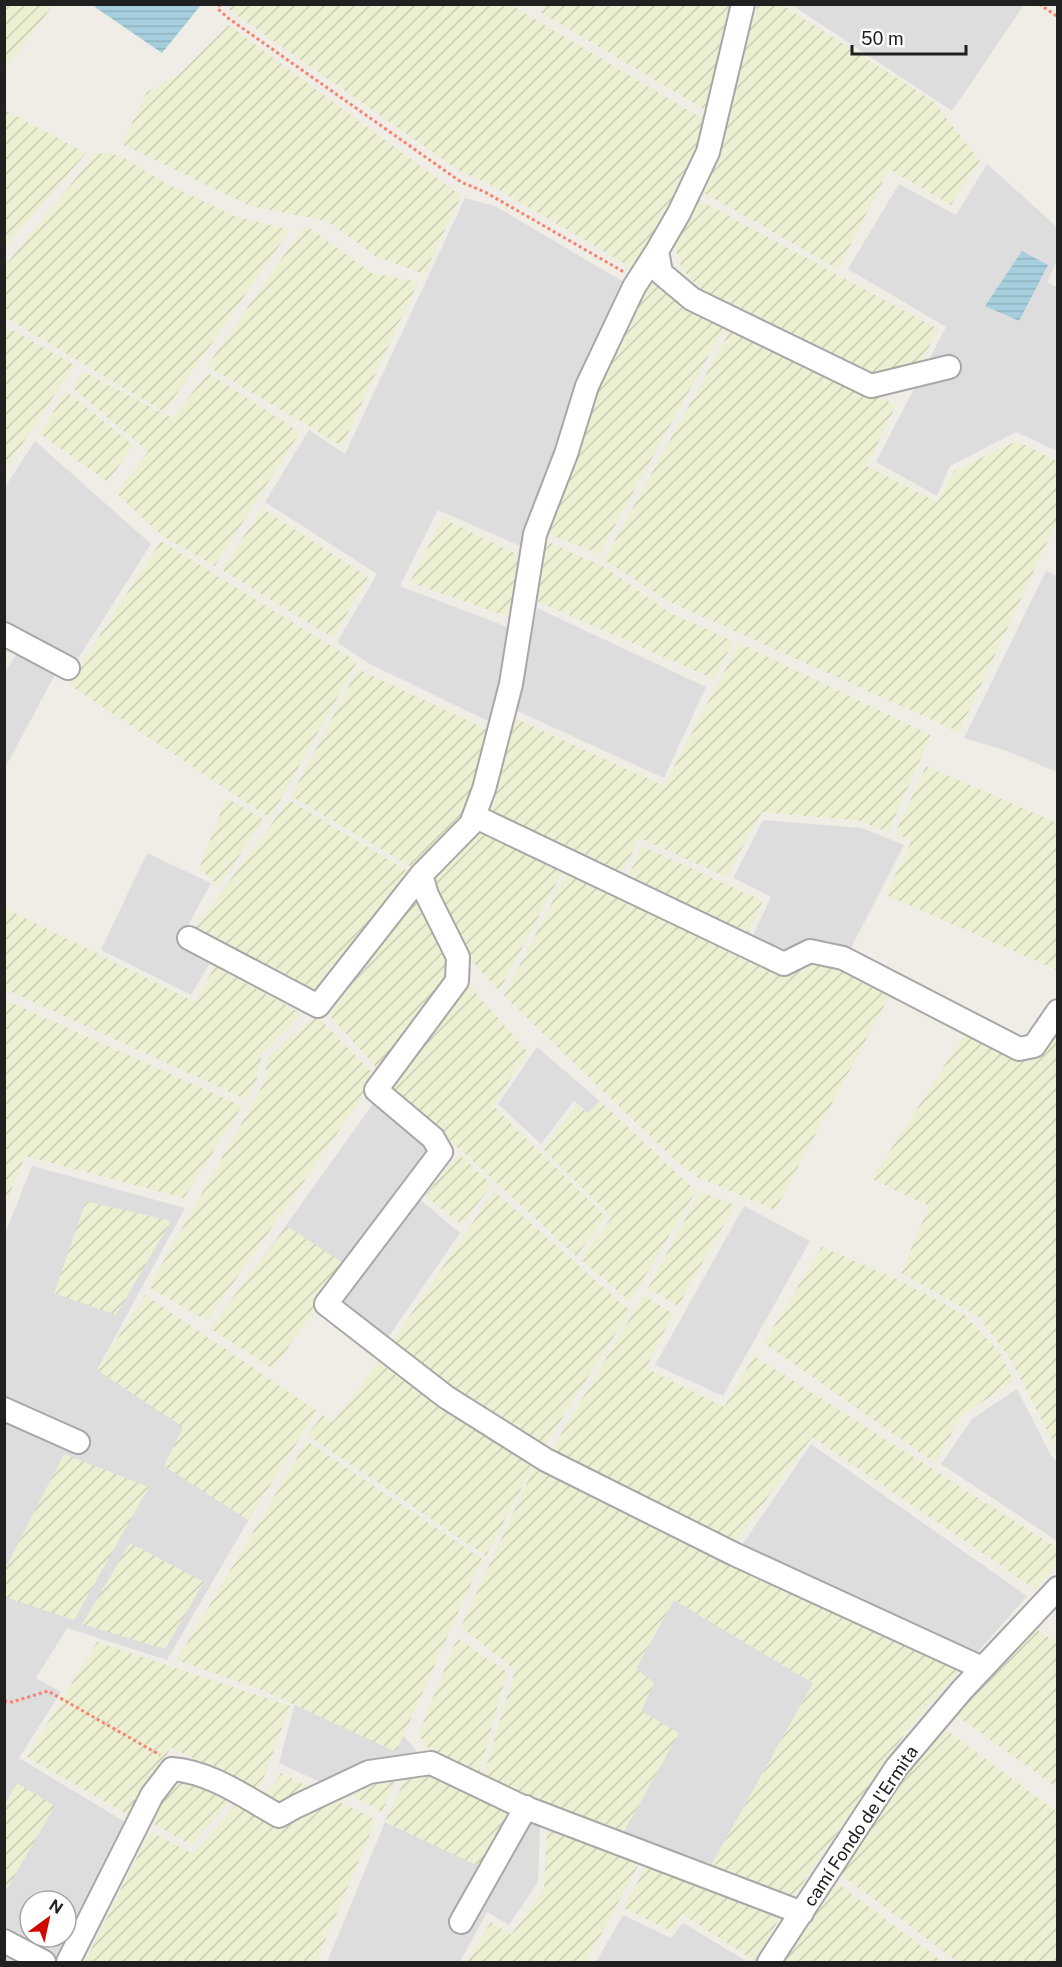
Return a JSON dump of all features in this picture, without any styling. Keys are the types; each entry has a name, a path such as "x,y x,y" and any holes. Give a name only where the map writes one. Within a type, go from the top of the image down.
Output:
{"street":[{"path":"189,938 318,1006 421,875 471,824 484,789 511,684 535,534 566,454 587,386 638,280 679,213 708,152 743,4"},
{"path":"657,251 661,273 692,299 871,386 949,367"},
{"path":"4,634 68,668"},
{"path":"474,816 784,964 810,951 843,958 1019,1049 1034,1046 1058,1011"},
{"path":"421,875 427,895 458,957 457,981 376,1090 433,1138 441,1152 326,1304 446,1397 546,1460 734,1554 982,1668"},
{"path":"4,1409 78,1442"},
{"name":"camí Fondo de l'Ermita","path":"769,1962 896,1768 982,1668 1058,1588"},
{"path":"68,1962 152,1795 172,1769 186,1770 222,1784 279,1816 369,1772 431,1763 526,1808 802,1912"},
{"path":"461,1922 526,1808"},
{"path":"4,1941 44,1962"}],"path":[{"path":"220,4 218,9 228,18 461,182 484,192 638,280"},
{"path":"1040,4 1058,17"},
{"path":"4,1701 12,1702 48,1691 186,1770"}],"shaded area":[{"path":"792,5 1024,5 952,111"},
{"path":"987,164 1057,227 1057,261 1047,282 1057,287 1057,451 1016,432 950,466 937,496 876,462 946,327 848,269 899,184 956,215"},
{"path":"465,198 495,206 627,284 558,443 520,546 438,510 400,586 510,628 490,722 368,663 337,642 377,574 265,502 309,430 345,454"},
{"path":"35,441 151,544 74,665 5,626 5,487"},
{"path":"1046,571 1057,576 1057,772 1007,751 964,738"},
{"path":"537,608 706,687 664,778 515,710"},
{"path":"21,647 58,669 5,768 5,672"},
{"path":"763,820 862,828 904,845 850,950 811,938 783,954 752,937 771,897 733,878"},
{"path":"147,853 211,883 181,939 211,961 191,995 101,950"},
{"path":"537,1047 600,1101 588,1113 574,1101 541,1144 498,1104"},
{"path":"383,1090 452,1146 417,1197 460,1233 383,1345 259,1263"},
{"path":"32,1166 185,1208 97,1370 270,1483 167,1660 67,1628 36,1678 61,1692 19,1758 135,1828 75,1962 5,1962 4,1236"},
{"path":"744,1206 810,1241 723,1396 655,1365"},
{"path":"1017,1389 1050,1454 1057,1462 1057,1541 941,1464 972,1419"},
{"path":"811,1444 1027,1596 971,1660 742,1545"},
{"path":"674,1600 813,1683 712,1864 623,1833 678,1734 641,1711 636,1668"},
{"path":"348,1672 420,1755 320,1782 279,1763 295,1703"},
{"path":"515,1813 540,1827 538,1882 509,1925 487,1912 460,1962 327,1962 385,1822 483,1868"},
{"path":"623,1915 671,1938 683,1923 748,1962 596,1962"}],"green space":[{"path":"233,4 511,5 708,122 684,191 634,269 489,184 461,172 228,9"},
{"path":"545,4 734,5 709,112 540,12"},
{"path":"4,5 53,5 5,69"},
{"path":"758,5 782,5 933,101 980,161 951,205 889,169 838,269 701,191 720,157 745,39"},
{"path":"229,25 461,196 424,274 375,256 327,221 250,206 122,144 147,92 179,74"},
{"path":"5,110 86,153 5,247"},
{"path":"96,153 119,155 167,184 234,216 290,230 164,412 5,317 5,266"},
{"path":"699,200 938,329 922,361 874,374 702,291 682,269 673,243"},
{"path":"305,225 372,273 418,282 342,446 207,366"},
{"path":"652,281 725,326 599,554 544,532 598,382"},
{"path":"5,326 74,365 5,470"},
{"path":"731,329 896,405 867,466 937,502 954,471 1017,441 1057,461 1057,521 959,732 670,602 604,560"},
{"path":"84,372 172,418 208,373 300,432 215,566 163,536 116,493 148,452 72,387"},
{"path":"66,391 133,445 108,482 40,434"},
{"path":"262,508 368,577 333,638 222,570"},
{"path":"443,518 522,557 508,617 410,582"},
{"path":"544,540 606,568 670,613 733,641 714,679 537,601"},
{"path":"161,541 357,662 270,818 68,684"},
{"path":"739,643 931,735 888,832 860,821 762,812 726,877 640,838 618,879 491,818 512,717 664,786"},
{"path":"358,669 490,731 464,820 562,872 499,991 469,958 380,1071 324,1010 413,868 291,796"},
{"path":"926,766 1057,823 1057,970 886,895 912,840 895,834"},
{"path":"226,798 264,820 219,885 199,869"},
{"path":"289,800 409,872 409,879 317,999 193,931"},
{"path":"642,846 763,901 747,935 627,879"},
{"path":"567,873 788,972 821,957 893,989 775,1210 699,1178 675,1160 504,996"},
{"path":"5,908 195,1002 215,966 302,1014 262,1054 256,1082 245,1099 5,989"},
{"path":"466,982 528,1052 493,1106 606,1217 576,1256 391,1086"},
{"path":"5,1000 242,1106 184,1198 25,1156 5,1205"},
{"path":"317,1016 376,1077 207,1321 149,1287 263,1085 268,1057"},
{"path":"1057,1024 1057,1450 1012,1362 979,1317 901,1273 929,1206 872,1179 966,1032 1030,1060"},
{"path":"600,1101 696,1191 630,1301 580,1259 612,1217 543,1149 576,1105 588,1113"},
{"path":"459,1154 492,1185 461,1224 425,1196"},
{"path":"494,1191 630,1311 539,1454 486,1556 307,1435 323,1415 333,1422 380,1360"},
{"path":"700,1192 735,1205 678,1306 648,1288"},
{"path":"86,1201 171,1221 116,1315 54,1293"},
{"path":"287,1226 346,1265 273,1369 210,1328"},
{"path":"822,1247 903,1282 965,1315 1000,1353 1013,1380 960,1418 935,1463 764,1343"},
{"path":"145,1295 317,1411 248,1520 164,1466 183,1427 97,1370"},
{"path":"644,1295 673,1314 646,1368 724,1407 754,1356 1057,1548 1057,1564 1035,1589 812,1437 733,1545 549,1454"},
{"path":"307,1441 482,1559 396,1752 265,1691 177,1660"},
{"path":"64,1454 149,1487 74,1620 5,1597 5,1569"},
{"path":"537,1461 965,1663 906,1732 792,1899 712,1864 813,1683 674,1600 636,1668 654,1683 641,1711 679,1733 623,1833 483,1777 515,1670 461,1627"},
{"path":"130,1543 204,1582 165,1649 82,1624"},
{"path":"1036,1629 1057,1643 1057,1788 955,1714"},
{"path":"457,1638 507,1672 478,1777 436,1758 418,1735"},
{"path":"97,1642 290,1706 258,1793 171,1747 132,1817 27,1757"},
{"path":"945,1729 1057,1812 1057,1962 958,1962 840,1874 900,1777"},
{"path":"281,1773 376,1820 316,1962 85,1962 150,1831 193,1854 236,1804 254,1814"},
{"path":"432,1775 515,1813 483,1868 385,1822 406,1777"},
{"path":"398,1776 382,1812 344,1791"},
{"path":"176,1777 232,1797 191,1845 149,1821"},
{"path":"17,1783 55,1806 5,1892 5,1804"},
{"path":"547,1828 639,1864 586,1962 467,1962 491,1922 511,1935 544,1888"},
{"path":"646,1866 780,1917 755,1961 682,1914 671,1931 624,1908"},
{"path":"837,1883 943,1962 783,1962"}],"water":[{"path":"92,5 201,5 162,53"},
{"path":"1022,251 1048,265 1019,321 985,306"}]}
